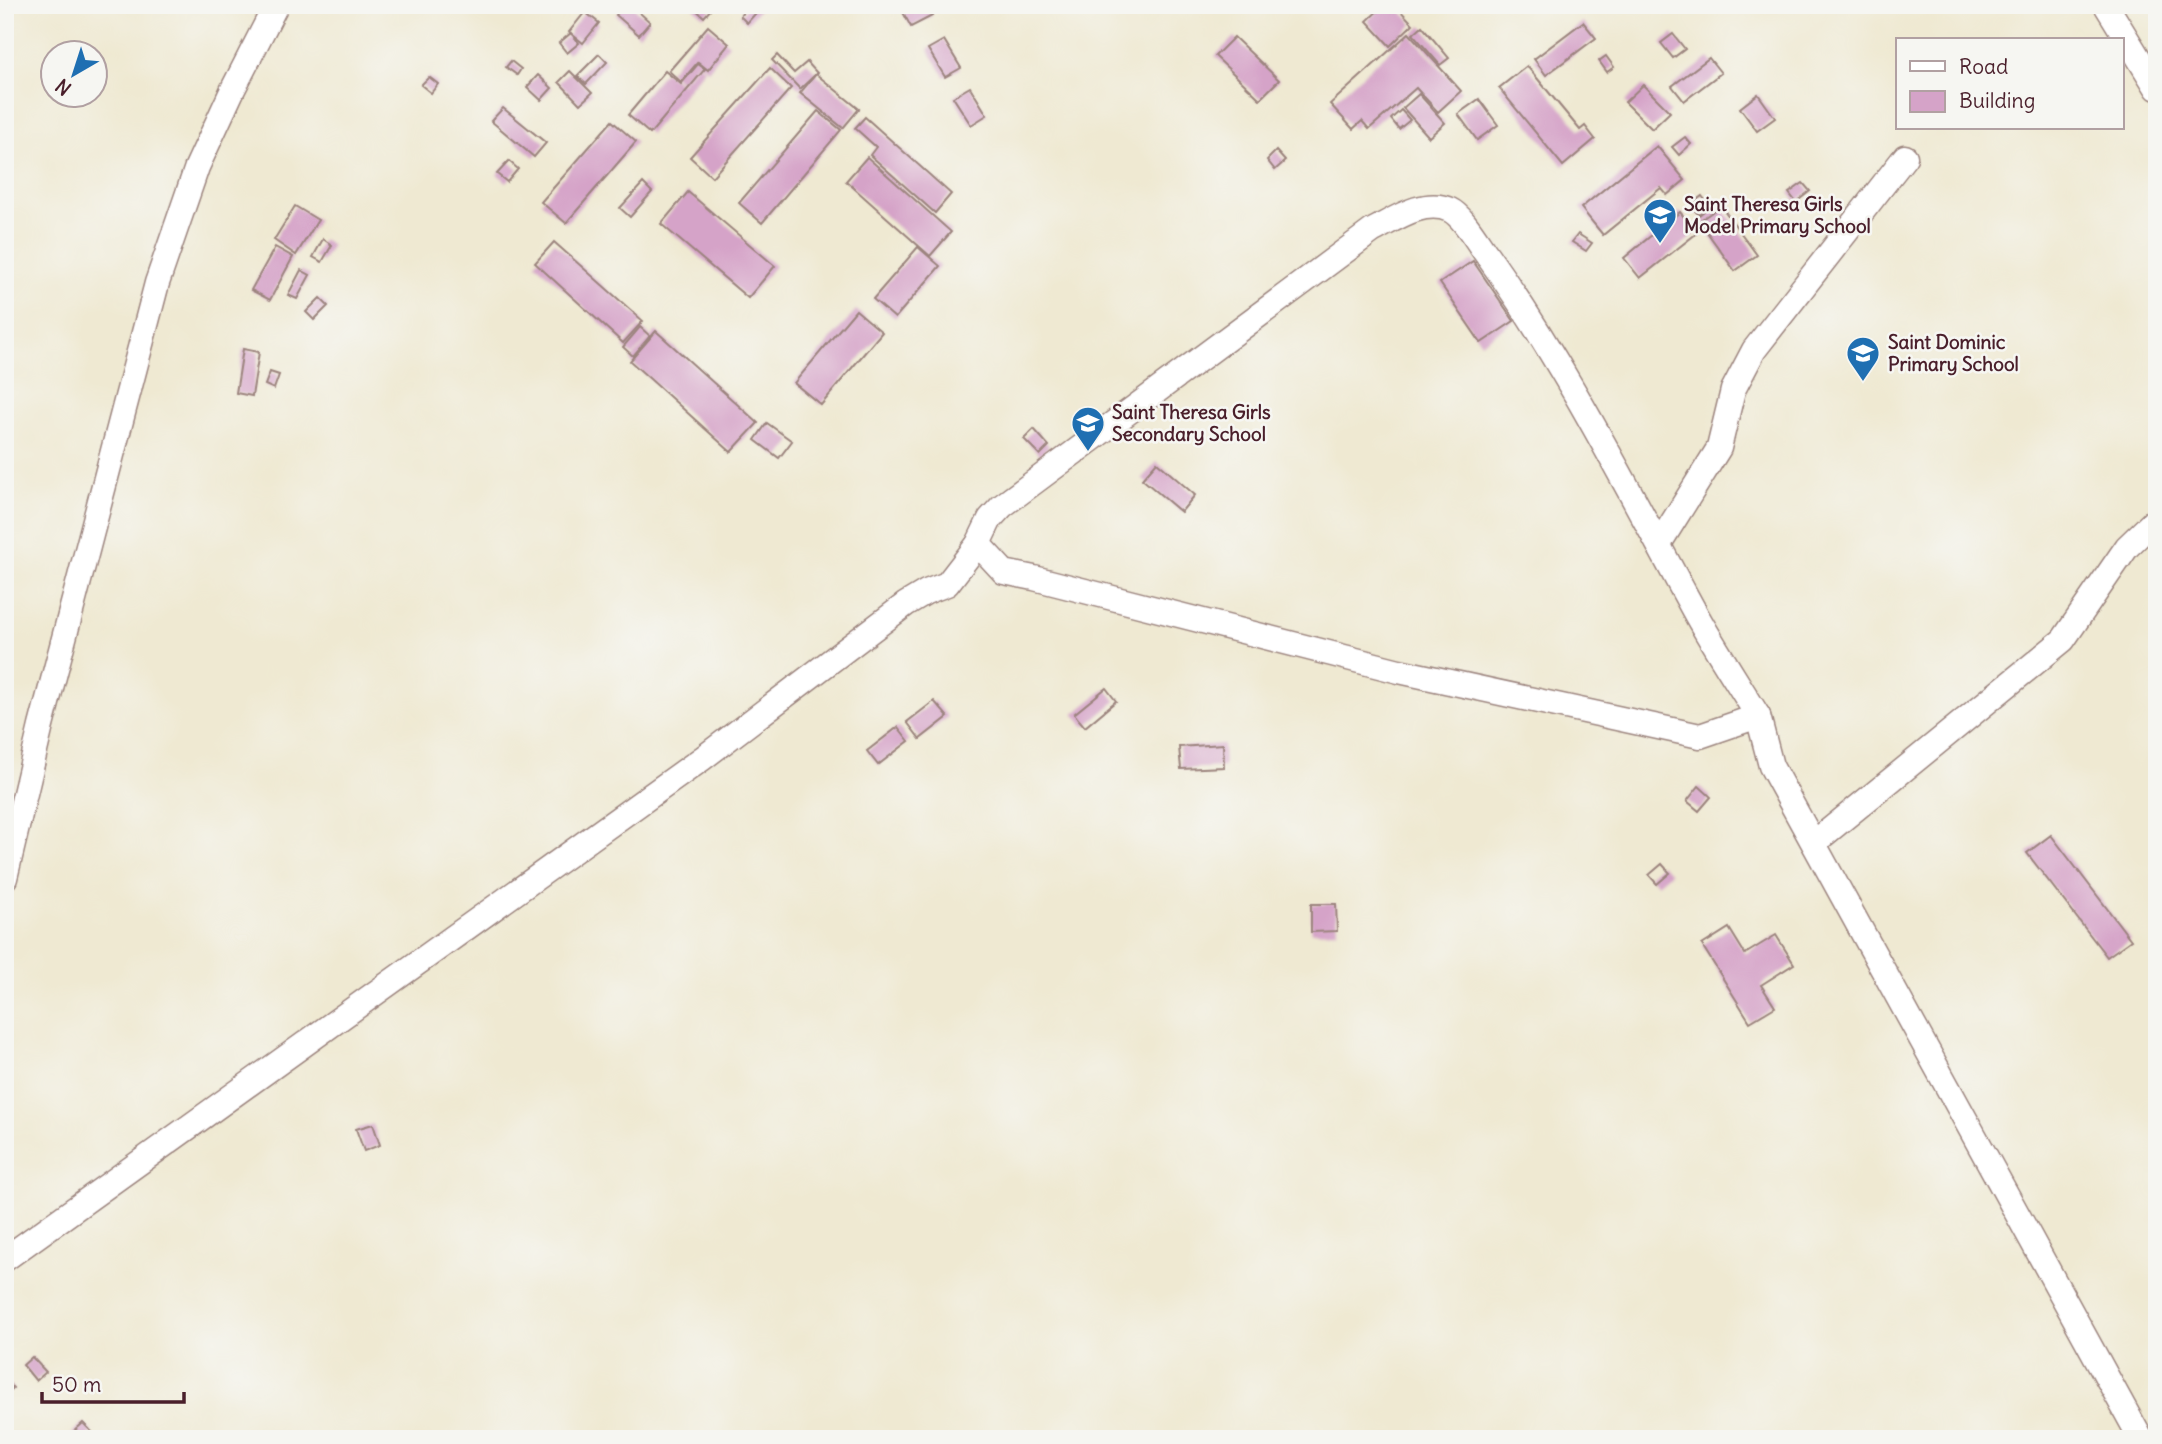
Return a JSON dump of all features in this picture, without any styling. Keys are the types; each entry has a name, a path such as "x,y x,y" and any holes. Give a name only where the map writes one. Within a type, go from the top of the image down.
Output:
{"street":[{"path":"5,878 41,726 157,283 197,167 276,5"},
{"path":"2106,5 2157,88"},
{"path":"1659,544 1719,448 1733,390 1754,350 1905,157"},
{"path":"5,1259 703,758 906,604 947,584 978,544 990,519 1002,506 1372,231 1421,206 1444,208 1457,215 1502,276 1568,380 1693,610 1758,716 1771,766 2141,1439"},
{"path":"1815,842 2063,640 2127,547 2157,518"},
{"path":"978,544 1004,572 1399,671 1700,736 1758,716"}],"building":[{"path":"624,5 631,5 650,22 639,35 616,15"},
{"path":"691,5 710,5 713,7 704,17"},
{"path":"749,5 763,5 747,23 740,16"},
{"path":"899,5 926,5 932,16 911,27"},
{"path":"1384,5 1395,5 1413,24 1390,46 1367,21"},
{"path":"585,12 599,23 583,43 569,32"},
{"path":"1583,22 1596,38 1546,75 1534,59"},
{"path":"708,26 729,44 708,70 698,62 681,82 669,71"},
{"path":"1422,26 1449,58 1440,65 1413,34"},
{"path":"571,33 579,43 567,53 559,43"},
{"path":"1409,33 1461,91 1438,112 1416,88 1369,129 1362,121 1353,129 1330,104"},
{"path":"1673,34 1685,49 1673,58 1661,43"},
{"path":"1234,37 1279,80 1260,99 1215,56"},
{"path":"944,40 961,68 945,77 928,49"},
{"path":"599,54 607,62 586,84 577,76"},
{"path":"777,55 794,73 807,62 817,73 800,89 772,60"},
{"path":"1606,56 1614,67 1607,72 1599,61"},
{"path":"1709,58 1721,73 1684,101 1672,86"},
{"path":"511,61 521,69 517,75 506,67"},
{"path":"698,64 705,69 650,134 628,115 665,71 681,84"},
{"path":"1527,66 1580,130 1585,126 1595,139 1563,166 1499,88"},
{"path":"770,68 791,88 712,177 690,157"},
{"path":"570,71 592,93 580,104 559,82"},
{"path":"816,74 859,109 843,128 800,93"},
{"path":"538,75 552,88 541,100 527,87"},
{"path":"429,77 438,84 431,93 421,85"},
{"path":"1643,85 1670,112 1652,129 1625,102"},
{"path":"970,87 987,115 971,125 953,97"},
{"path":"1419,94 1445,123 1429,137 1403,108"},
{"path":"1758,94 1775,118 1757,131 1740,108"},
{"path":"1479,99 1498,125 1477,140 1458,114"},
{"path":"503,108 546,143 534,157 491,121"},
{"path":"1401,110 1410,120 1399,129 1391,119"},
{"path":"818,111 841,130 762,223 739,203"},
{"path":"865,117 951,194 935,213 870,155 876,147 855,128"},
{"path":"612,121 636,142 566,223 541,202"},
{"path":"1685,137 1691,144 1679,155 1672,147"},
{"path":"1657,146 1685,180 1667,195 1661,188 1603,235 1581,208"},
{"path":"1276,151 1285,161 1275,170 1267,160"},
{"path":"867,157 951,232 930,256 846,181"},
{"path":"509,161 518,169 507,182 497,174"},
{"path":"643,183 652,192 630,217 620,208"},
{"path":"1803,183 1810,191 1796,202 1789,193"},
{"path":"688,192 775,266 748,298 661,224"},
{"path":"1702,196 1710,206 1699,215 1690,205"},
{"path":"295,206 318,220 296,255 274,240"},
{"path":"1721,206 1757,255 1735,271 1699,221"},
{"name":"Saint Theresa Girls Model Primary School","path":"1680,212 1697,233 1640,278 1624,258"},
{"path":"1578,234 1592,243 1586,251 1572,242"},
{"path":"323,239 332,245 322,262 313,257"},
{"path":"554,242 643,321 623,343 535,263"},
{"path":"275,247 293,257 270,300 251,290"},
{"path":"918,247 940,266 895,318 873,299"},
{"path":"1473,261 1514,321 1481,343 1440,283"},
{"path":"301,270 310,275 297,299 288,295"},
{"path":"320,298 328,306 314,320 306,312"},
{"path":"856,310 882,332 821,405 794,383"},
{"path":"640,327 650,336 633,356 623,347"},
{"path":"656,331 758,423 731,452 630,361"},
{"path":"243,349 259,352 252,396 236,393"},
{"path":"270,372 279,375 274,389 265,385"},
{"path":"767,423 792,441 779,458 755,440"},
{"path":"1034,429 1049,446 1040,455 1024,439"},
{"path":"1157,462 1195,495 1181,512 1142,479"},
{"path":"1106,688 1116,701 1085,727 1074,714"},
{"path":"934,701 948,717 920,739 907,722"},
{"path":"898,727 909,741 878,765 867,751"},
{"path":"1223,744 1224,767 1181,769 1179,747"},
{"path":"1699,786 1711,797 1699,811 1687,801"},
{"path":"2051,835 2131,940 2107,957 2027,853"},
{"path":"1662,864 1670,873 1657,884 1649,875"},
{"path":"1311,904 1336,904 1337,931 1311,932"},
{"path":"1729,928 1745,954 1776,935 1794,964 1761,985 1775,1007 1750,1022 1702,945"},
{"path":"373,1124 380,1145 364,1151 356,1129"},
{"path":"32,1357 46,1372 36,1381 23,1365"},
{"path":"5,1379 13,1388 5,1396"},
{"path":"83,1423 92,1432 85,1439 77,1439 72,1433"}],"place":[{"name":"Saint Theresa Girls Model Primary School","path":"1660,245"},
{"name":"Saint Dominic Primary School","path":"1863,383"},
{"name":"Saint Theresa Girls Secondary School","path":"1088,453"}]}
